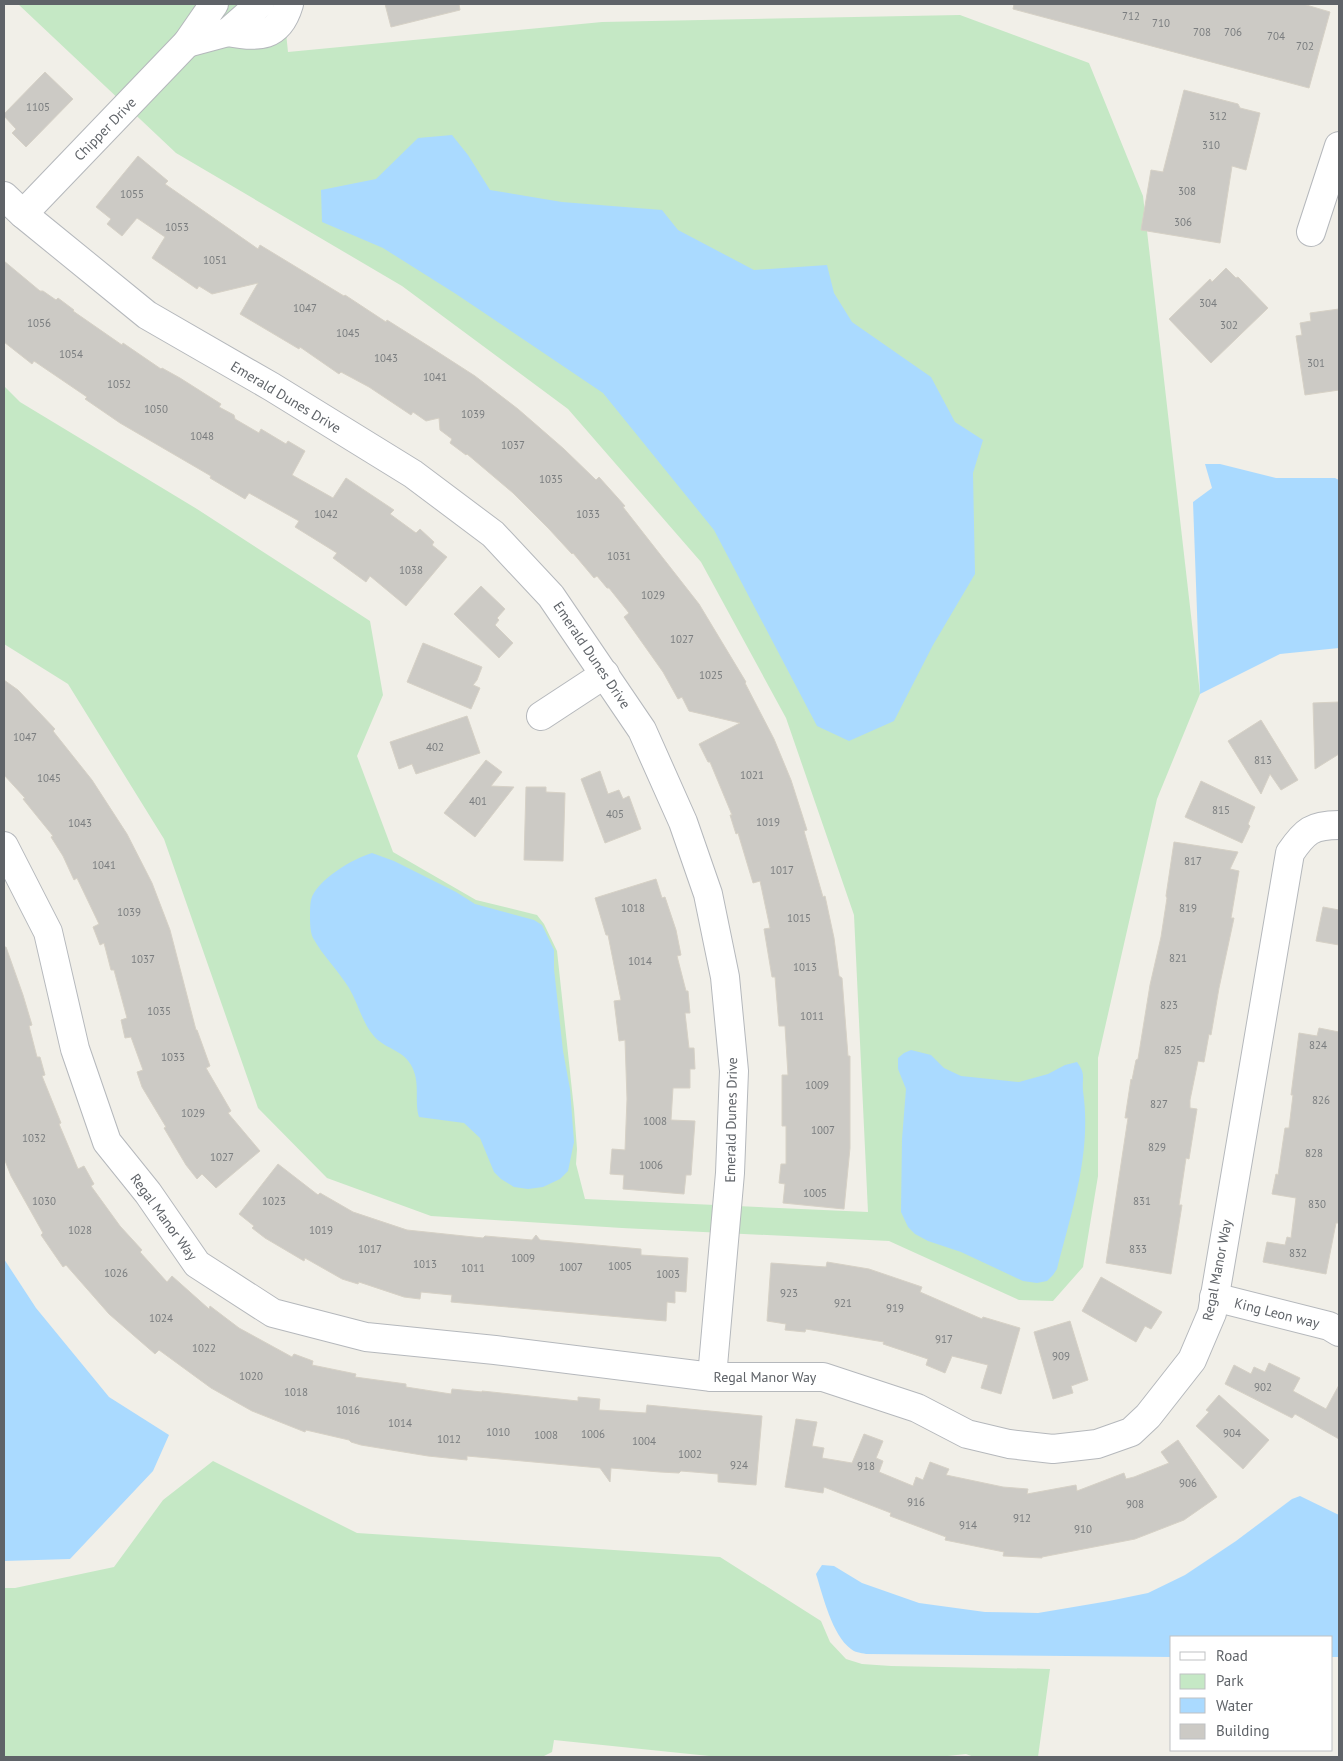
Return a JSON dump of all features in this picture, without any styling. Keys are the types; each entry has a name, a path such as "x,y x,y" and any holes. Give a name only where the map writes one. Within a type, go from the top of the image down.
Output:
{"street":[{"name":"Chipper Drive","path":"24,214 187,43 214,4"},
{"path":"228,32 260,4"},
{"path":"187,43 228,32 258,36 271,31 280,24 286,15 289,4"},
{"path":"1311,232 1339,146"},
{"name":"Emerald Dunes Drive","path":"4,196 147,315 272,387 413,474 493,534 551,596 642,730 683,822 708,894 725,977 734,1071 730,1173 712,1377"},
{"path":"541,716 604,674"},
{"name":"Regal Manor Way","path":"4,846 48,932 75,1049 108,1142 148,1193 197,1264 273,1313 366,1337 495,1350 712,1377 823,1377 917,1408 967,1434 1009,1444 1053,1449 1097,1444 1130,1432 1148,1416 1192,1360 1212,1313 1290,853 1302,835 1323,825 1339,825"},
{"name":"King Leon way","path":"1214,1297 1329,1326 1339,1332"}],"green space":[{"path":"18,4 283,4 288,52 602,22 960,15 1089,63 1143,196 1200,694 1157,799 1098,1058 1098,1176 1083,1267 1053,1301 1019,1300 889,1241 622,1228 431,1216 327,1178 258,1108 164,839 68,684 4,644 4,386 20,402 197,509 370,621 383,695 357,756 393,852 476,900 537,915 544,924 557,951 574,1109 577,1149 576,1164 585,1199 868,1212 854,915 786,718 701,562 568,409 402,286 176,153"},
{"path":"213,1461 357,1533 720,1557 821,1621 830,1642 846,1659 862,1664 1050,1669 1038,1757 974,1757 966,1754 939,1757 719,1757 554,1740 552,1752 542,1757 4,1757 4,1588 15,1588 114,1567 163,1500"}],"water":[{"path":"452,135 468,155 490,190 562,202 662,210 678,230 754,270 827,265 834,293 852,322 931,377 955,422 983,440 973,473 975,574 933,645 894,721 849,741 817,726 714,530 603,393 456,294 383,248 322,222 321,190 376,179 418,138"},
{"path":"1205,464 1220,464 1276,478 1335,478 1339,480 1339,648 1280,654 1200,694 1193,502 1212,488"},
{"path":"372,853 394,861 456,892 475,904 534,920 542,925 554,950 554,969 563,1051 570,1089 574,1142 568,1171 560,1179 543,1187 528,1189 514,1187 494,1172 480,1138 464,1123 419,1117 417,1084 411,1065 398,1052 377,1040 373,1035 349,988 313,938 310,927 310,909 314,892 337,871"},
{"path":"911,1050 931,1055 944,1068 961,1076 1019,1082 1048,1074 1065,1065 1077,1062 1080,1066 1083,1076 1085,1114 1083,1159 1057,1269 1047,1281 1037,1283 1023,1281 961,1252 928,1241 915,1234 908,1227 901,1212 902,1139 906,1089 898,1069 898,1058"},
{"path":"4,1259 36,1308 109,1397 169,1435 153,1471 70,1559 4,1561"},
{"path":"1300,1496 1339,1515 1339,1657 1333,1657 1333,1636 1170,1636 1170,1657 866,1654 852,1650 844,1643 833,1625 816,1574 822,1565 834,1566 862,1583 919,1603 985,1612 1038,1613 1148,1593 1185,1575 1236,1541 1292,1499"}],"building":[{"path":"385,4 459,4 460,10 391,27"},
{"path":"1014,4 1303,4 1330,12 1309,88 1013,9"},
{"path":"45,72 73,99 26,147 12,133 16,129 4,114"},
{"path":"1184,90 1238,104 1240,108 1260,113 1246,170 1232,166 1220,243 1141,230 1151,170 1163,172"},
{"path":"138,156 168,181 165,184 258,249 260,245 345,295 386,322 387,320 475,376 518,409 596,480 599,477 625,506 623,507 699,604 746,682 774,739 791,780 807,830 804,831 823,897 825,896 834,938 839,976 842,978 848,1056 850,1056 850,1148 844,1209 783,1203 785,1184 779,1183 781,1164 786,1164 786,1126 782,1126 782,1075 788,1075 785,1026 779,1026 775,977 772,977 764,929 770,928 760,881 753,883 738,833 736,834 730,815 732,815 710,762 708,762 699,744 740,723 689,711 682,697 678,699 663,672 624,617 629,613 609,588 597,576 594,578 573,553 513,493 467,454 450,443 452,439 440,430 439,418 426,421 413,412 411,415 369,387 341,372 339,374 300,347 299,349 240,314 258,283 212,294 199,286 197,289 152,258 165,237 137,218 122,236 107,224 111,219 96,207"},
{"path":"4,261 40,291 56,300 58,298 73,311 122,345 123,343 161,369 180,378 221,404 219,407 234,415 235,419 259,433 261,429 286,444 288,441 305,451 292,475 333,498 346,478 394,510 390,514 416,533 420,529 434,542 432,545 447,557 406,606 370,576 366,582 333,558 337,553 295,527 299,521 249,493 245,499 210,478 211,476 120,423 85,399 87,397 34,361 32,364 4,342"},
{"path":"1226,268 1236,278 1238,277 1268,308 1211,363 1169,319 1210,279 1212,282"},
{"path":"1339,309 1339,390 1305,395 1296,336 1302,335 1300,323 1311,321 1310,313"},
{"path":"481,586 505,609 497,618 499,620 495,625 513,643 499,658 454,614"},
{"path":"423,643 482,667 473,685 480,688 471,709 407,682"},
{"path":"4,680 18,690 55,729 53,731 92,780 127,834 152,883 170,930 196,1030 210,1066 206,1068 231,1111 228,1113 260,1151 216,1188 202,1174 197,1179 186,1165 142,1087 137,1072 143,1070 131,1037 125,1038 121,1020 127,1018 114,970 111,970 104,943 100,945 93,927 99,924 77,878 74,880 63,856 51,837 53,836 23,799 25,798 4,775"},
{"path":"1339,702 1339,754 1315,769 1313,703"},
{"path":"467,716 480,753 416,774 412,764 399,769 390,742"},
{"path":"1261,720 1298,780 1281,790 1270,774 1261,794 1228,741"},
{"path":"486,760 502,772 491,786 514,787 475,837 444,813"},
{"path":"600,771 608,794 619,790 623,799 629,796 641,829 605,843 581,779"},
{"path":"1201,781 1255,807 1248,824 1250,826 1242,843 1185,817"},
{"path":"526,787 546,787 546,792 565,793 563,861 524,860"},
{"path":"1174,842 1238,852 1230,869 1239,871 1231,918 1234,918 1211,1035 1209,1034 1204,1062 1198,1061 1190,1100 1190,1108 1197,1109 1189,1159 1186,1158 1179,1205 1182,1205 1171,1274 1106,1263 1128,1118 1125,1118 1131,1079 1136,1060 1138,1059 1150,985 1161,937"},
{"path":"656,879 662,898 665,897 676,930 681,955 677,956 686,991 688,991 690,1013 685,1013 689,1048 694,1048 695,1069 690,1069 690,1088 673,1088 671,1120 695,1121 691,1175 686,1175 684,1194 623,1189 624,1175 610,1174 612,1149 625,1150 627,1099 625,1040 619,1041 614,1001 621,1000 608,935 606,935 595,898"},
{"path":"1323,907 1339,910 1339,945 1316,941"},
{"path":"4,947 6,947 32,1025 29,1026 37,1057 40,1057 45,1075 42,1076 78,1169 84,1166 94,1184 91,1186 120,1226 142,1250 140,1252 167,1282 172,1276 209,1309 210,1306 239,1328 292,1357 294,1354 313,1361 312,1365 356,1374 355,1377 406,1384 406,1387 451,1394 452,1389 578,1401 578,1397 600,1399 599,1410 646,1413 647,1405 762,1416 756,1485 718,1482 718,1474 611,1468 610,1482 600,1468 467,1456 467,1460 428,1456 361,1445 349,1440 306,1430 305,1432 252,1411 211,1388 159,1350 155,1354 109,1314 66,1265 63,1267 41,1235 43,1233 11,1176 4,1158"},
{"path":"1319,1028 1339,1032 1339,1213 1326,1274 1263,1262 1267,1242 1285,1245 1287,1237 1291,1238 1296,1198 1272,1194 1276,1174 1278,1175 1285,1128 1289,1128 1299,1033 1317,1036"},
{"path":"278,1164 318,1195 320,1193 353,1212 407,1230 483,1238 485,1236 532,1240 536,1235 540,1240 641,1249 641,1255 688,1258 686,1292 675,1291 675,1303 667,1302 666,1321 451,1302 452,1295 421,1292 420,1299 404,1297 359,1282 358,1284 342,1279 305,1258 304,1261 265,1238 239,1214"},
{"path":"827,1262 869,1269 922,1287 920,1292 982,1319 983,1317 1020,1328 1001,1394 981,1388 988,1365 952,1356 945,1373 926,1365 928,1359 883,1344 884,1342 806,1329 805,1332 785,1330 786,1324 767,1321 771,1263 826,1267"},
{"path":"1101,1277 1162,1312 1151,1329 1145,1326 1136,1342 1082,1311"},
{"path":"1070,1321 1088,1380 1071,1386 1073,1393 1053,1399 1034,1332"},
{"path":"1269,1363 1300,1378 1293,1391 1326,1409 1339,1385 1339,1439 1295,1414 1292,1418 1225,1384 1234,1365 1251,1374 1254,1367 1265,1372"},
{"path":"1219,1395 1269,1440 1243,1469 1196,1426 1209,1412 1206,1410"},
{"path":"796,1419 817,1422 812,1446 824,1448 822,1458 852,1463 864,1434 883,1441 876,1458 883,1461 879,1472 913,1486 916,1477 923,1480 930,1462 949,1469 946,1475 1003,1487 1028,1489 1027,1494 1076,1485 1077,1491 1124,1473 1126,1479 1134,1477 1169,1463 1161,1452 1178,1440 1217,1497 1184,1520 1135,1539 1042,1558 1003,1556 1004,1552 945,1540 946,1537 890,1516 891,1513 824,1487 823,1493 785,1487"}]}
